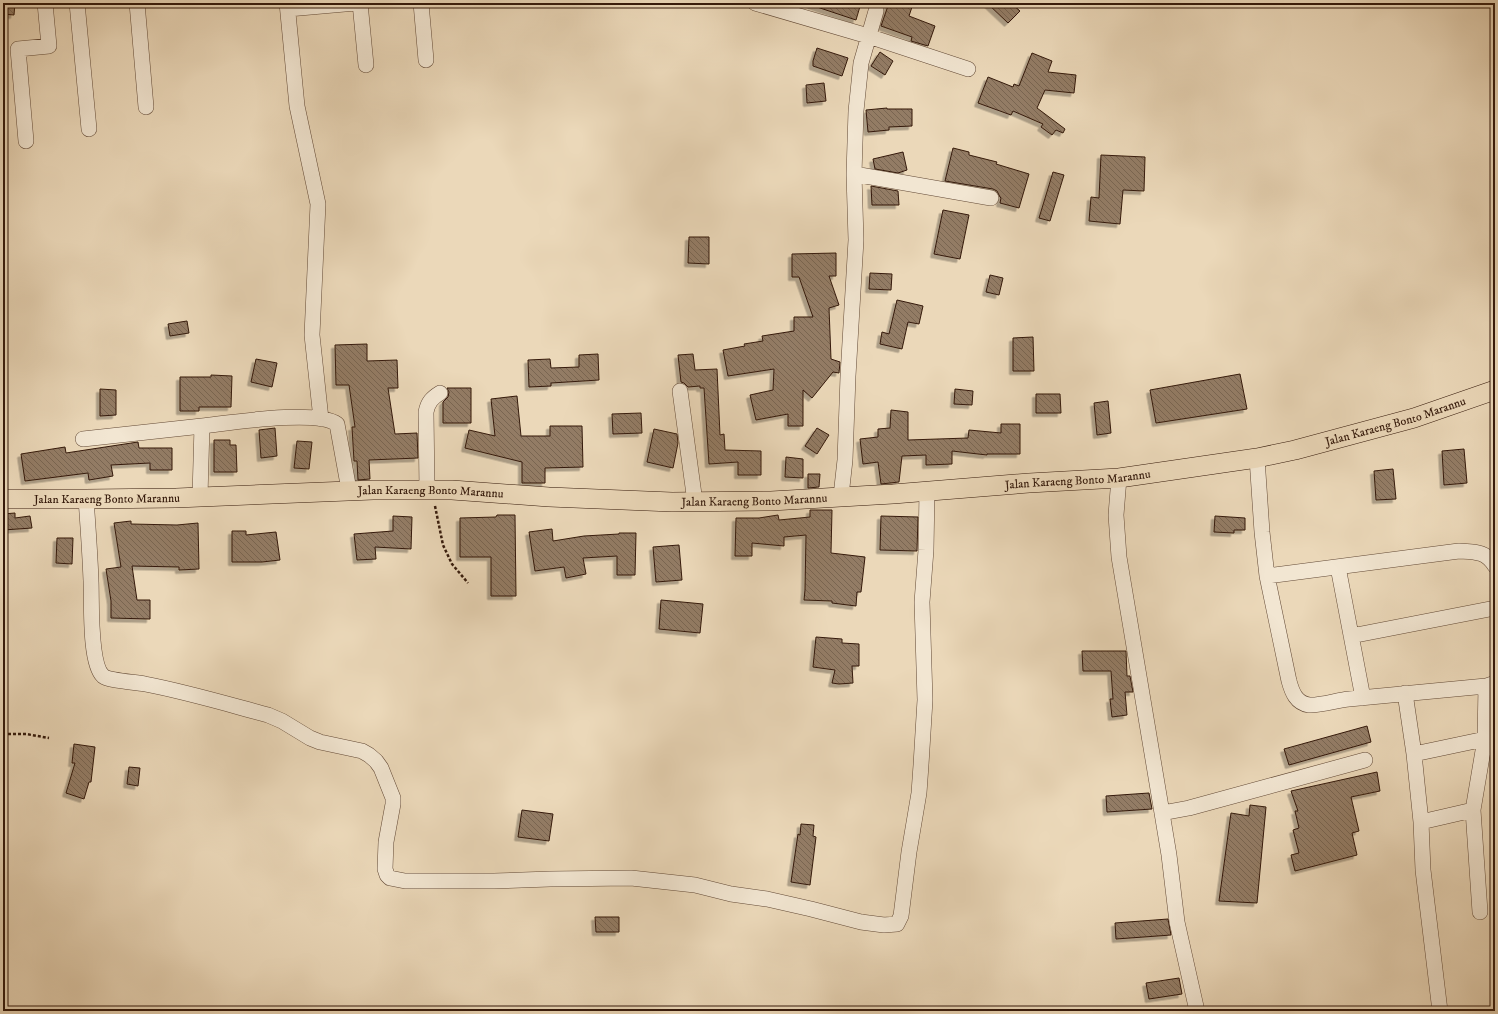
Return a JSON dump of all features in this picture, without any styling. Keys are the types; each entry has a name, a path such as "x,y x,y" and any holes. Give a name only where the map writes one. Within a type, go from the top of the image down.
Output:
{"main road":[{"name":"Jalan Karaeng Bonto Marannu","path":"3,498 86,499 349,490 429,490 643,502 695,502 784,500 893,494 1119,478 1257,458 1302,448 1414,418 1495,390"}],"street":[{"path":"26,141 18,49 48,46 45,3"},
{"path":"78,3 89,129"},
{"path":"137,3 146,107"},
{"path":"321,419 312,335 318,204 297,106 287,6 356,3"},
{"path":"360,3 366,65"},
{"path":"421,3 426,60"},
{"path":"755,3 868,36 968,68"},
{"path":"841,496 845,460 856,240 854,174 858,91 861,63 876,10"},
{"path":"854,174 991,198"},
{"path":"680,391 695,502"},
{"path":"429,490 426,412 430,400 440,393"},
{"path":"83,439 284,417 333,421 337,424 349,490"},
{"path":"200,496 202,426"},
{"path":"1257,458 1262,532 1267,576 1291,690 1296,698 1302,703 1310,705 1491,684 1490,736 1473,810 1480,912"},
{"path":"1119,478 1116,515 1118,557 1169,855 1178,922 1197,1011"},
{"path":"86,499 91,581 92,629 96,660 103,676 109,679 130,681 181,691 268,715 288,724 310,738 320,742 362,751 369,755 381,768 392,798 393,804 386,842 385,864 387,874 390,878 405,881 448,880 494,882 550,879 631,878 695,885 731,894 767,899 861,922 891,925 897,924 901,916 909,852 919,793 925,700 922,602 926,550 927,491"},
{"path":"1267,576 1459,551 1482,553 1493,560"},
{"path":"1338,567 1362,698"},
{"path":"1351,636 1495,608"},
{"path":"1405,693 1414,754 1421,822 1423,870 1440,1011"},
{"path":"1414,754 1490,736"},
{"path":"1162,813 1189,808 1365,760"},
{"path":"1421,822 1473,810"}],"path":[{"path":"429,490 443,545 452,564 468,583"},
{"path":"3,734 26,734 49,738"}],"building":[{"path":"3,3 15,3 14,15 3,14"},
{"path":"811,3 861,3 856,20 811,5"},
{"path":"889,3 902,3 912,7 909,16 935,26 928,46 911,41 912,37 881,26"},
{"path":"987,3 1011,3 1020,11 1008,23"},
{"path":"817,48 848,58 842,76 813,66"},
{"path":"880,52 893,61 885,75 871,66"},
{"path":"1032,53 1052,61 1048,72 1076,75 1074,93 1045,90 1037,108 1065,129 1063,133 1056,130 1052,135 1041,127 1043,124 1013,111 1011,115 978,103 988,77 1013,87 1014,84 1019,86"},
{"path":"824,83 826,101 807,103 806,85"},
{"path":"887,108 912,109 912,126 889,127 889,130 868,132 866,110"},
{"path":"953,148 969,152 969,155 997,162 996,164 1029,174 1019,208 1000,203 1001,198 997,191 993,189 945,181"},
{"path":"903,152 907,170 898,173 875,169 873,159"},
{"path":"1101,155 1145,157 1144,191 1123,190 1120,224 1089,221 1091,197 1099,198"},
{"path":"1053,172 1064,175 1050,221 1039,218"},
{"path":"871,186 898,191 899,205 872,205"},
{"path":"943,210 969,215 960,259 934,254"},
{"path":"689,237 709,237 709,264 688,263"},
{"path":"836,253 836,276 829,276 839,305 829,308 831,359 840,362 839,373 833,372 812,398 803,390 803,426 788,426 788,414 756,420 750,395 773,390 774,369 728,376 723,350 745,346 744,344 763,341 762,336 794,331 794,317 813,317 799,277 792,277 792,254"},
{"path":"870,273 892,274 891,290 869,289"},
{"path":"990,275 1003,278 999,295 986,292"},
{"path":"897,300 923,306 919,324 908,322 902,349 880,344 882,332 889,334"},
{"path":"187,321 189,333 170,336 168,324"},
{"path":"1033,337 1034,371 1013,371 1013,338"},
{"path":"367,344 367,361 397,360 398,388 388,388 395,434 417,433 418,458 369,460 370,479 358,480 357,461 354,461 352,427 355,427 349,385 336,385 335,345"},
{"path":"598,354 599,380 551,383 551,386 529,387 528,360 550,359 551,368 579,367 579,355"},
{"path":"693,354 695,370 717,369 720,435 724,434 725,450 761,451 761,475 738,475 738,462 709,464 704,388 700,388 700,386 688,387 681,382 678,355"},
{"path":"256,359 277,363 272,387 251,382"},
{"path":"1240,374 1247,409 1156,423 1150,390"},
{"path":"211,375 232,376 231,407 199,407 199,411 180,411 180,377 211,377"},
{"path":"447,388 471,388 471,423 443,423 443,402 448,397 449,392"},
{"path":"100,389 116,390 116,415 100,416"},
{"path":"955,389 973,391 972,405 954,404"},
{"path":"1036,394 1060,394 1061,413 1036,413"},
{"path":"517,396 521,436 550,436 550,426 582,426 583,467 545,468 545,483 522,483 522,462 465,448 469,430 495,436 491,399"},
{"path":"1108,401 1111,433 1097,435 1094,403"},
{"path":"891,410 908,412 908,440 968,438 969,430 1001,433 1001,424 1020,424 1020,454 987,455 952,451 952,464 926,465 926,455 902,456 899,482 881,484 878,462 863,464 860,439 878,437 878,429 890,428"},
{"path":"641,413 642,433 613,434 612,414"},
{"path":"275,428 277,456 261,458 259,430"},
{"path":"817,428 829,435 817,454 805,446"},
{"path":"654,429 677,434 678,443 673,468 647,462"},
{"path":"214,440 230,440 230,445 236,445 237,472 214,472"},
{"path":"297,441 312,442 309,469 294,468"},
{"path":"138,442 139,448 172,448 172,470 150,470 150,463 111,465 113,476 89,480 88,473 25,481 21,454 65,447 66,453"},
{"path":"1464,449 1467,483 1444,485 1442,451"},
{"path":"786,457 803,459 803,478 785,477"},
{"path":"1393,469 1396,499 1376,500 1374,471"},
{"path":"808,474 820,474 819,487 808,488"},
{"path":"810,510 832,510 831,553 865,557 861,592 857,592 856,606 832,603 832,601 804,600 806,535 784,537 784,546 752,543 752,556 735,556 736,518 759,518 778,515 779,520 810,517"},
{"path":"15,513 15,518 30,516 32,528 3,530 3,514"},
{"path":"497,515 515,515 516,596 491,596 491,557 460,557 460,518 496,517"},
{"path":"393,516 412,517 411,549 375,547 376,559 357,560 354,534 393,531"},
{"path":"881,516 918,517 917,551 880,550"},
{"path":"1215,516 1245,518 1245,530 1234,530 1234,533 1214,532"},
{"path":"131,521 131,524 177,525 198,523 199,569 179,570 179,567 132,566 137,600 150,600 150,619 111,618 111,601 106,569 121,567 114,523"},
{"path":"552,529 553,541 584,536 636,533 635,575 617,575 617,556 583,558 586,574 566,578 564,567 535,571 529,532"},
{"path":"232,531 246,531 246,535 276,532 280,560 262,562 232,562"},
{"path":"57,538 73,538 72,564 56,563"},
{"path":"679,545 682,580 656,582 653,547"},
{"path":"661,600 703,604 700,633 659,629"},
{"path":"816,637 842,639 842,643 859,644 859,666 852,666 853,683 832,683 835,670 813,667"},
{"path":"1082,651 1126,651 1127,676 1130,676 1133,692 1125,692 1127,715 1112,717 1110,699 1113,699 1111,671 1083,671"},
{"path":"1367,726 1371,742 1289,765 1284,749"},
{"path":"74,744 95,747 91,782 89,782 84,799 66,793 75,763 72,763"},
{"path":"129,767 140,768 138,786 127,784"},
{"path":"1377,772 1380,791 1351,797 1359,831 1352,833 1357,855 1295,871 1291,855 1299,853 1293,830 1299,828 1295,811 1298,811 1291,791"},
{"path":"1149,793 1152,809 1107,812 1106,796"},
{"path":"1250,805 1266,807 1257,903 1219,901 1231,813 1249,816"},
{"path":"522,810 553,814 549,841 518,837"},
{"path":"801,824 814,825 813,836 816,837 810,885 791,882 798,834 800,835"},
{"path":"595,917 619,917 619,932 596,932"},
{"path":"1168,919 1171,935 1116,939 1115,923"},
{"path":"1179,978 1182,994 1149,999 1146,983"}]}
